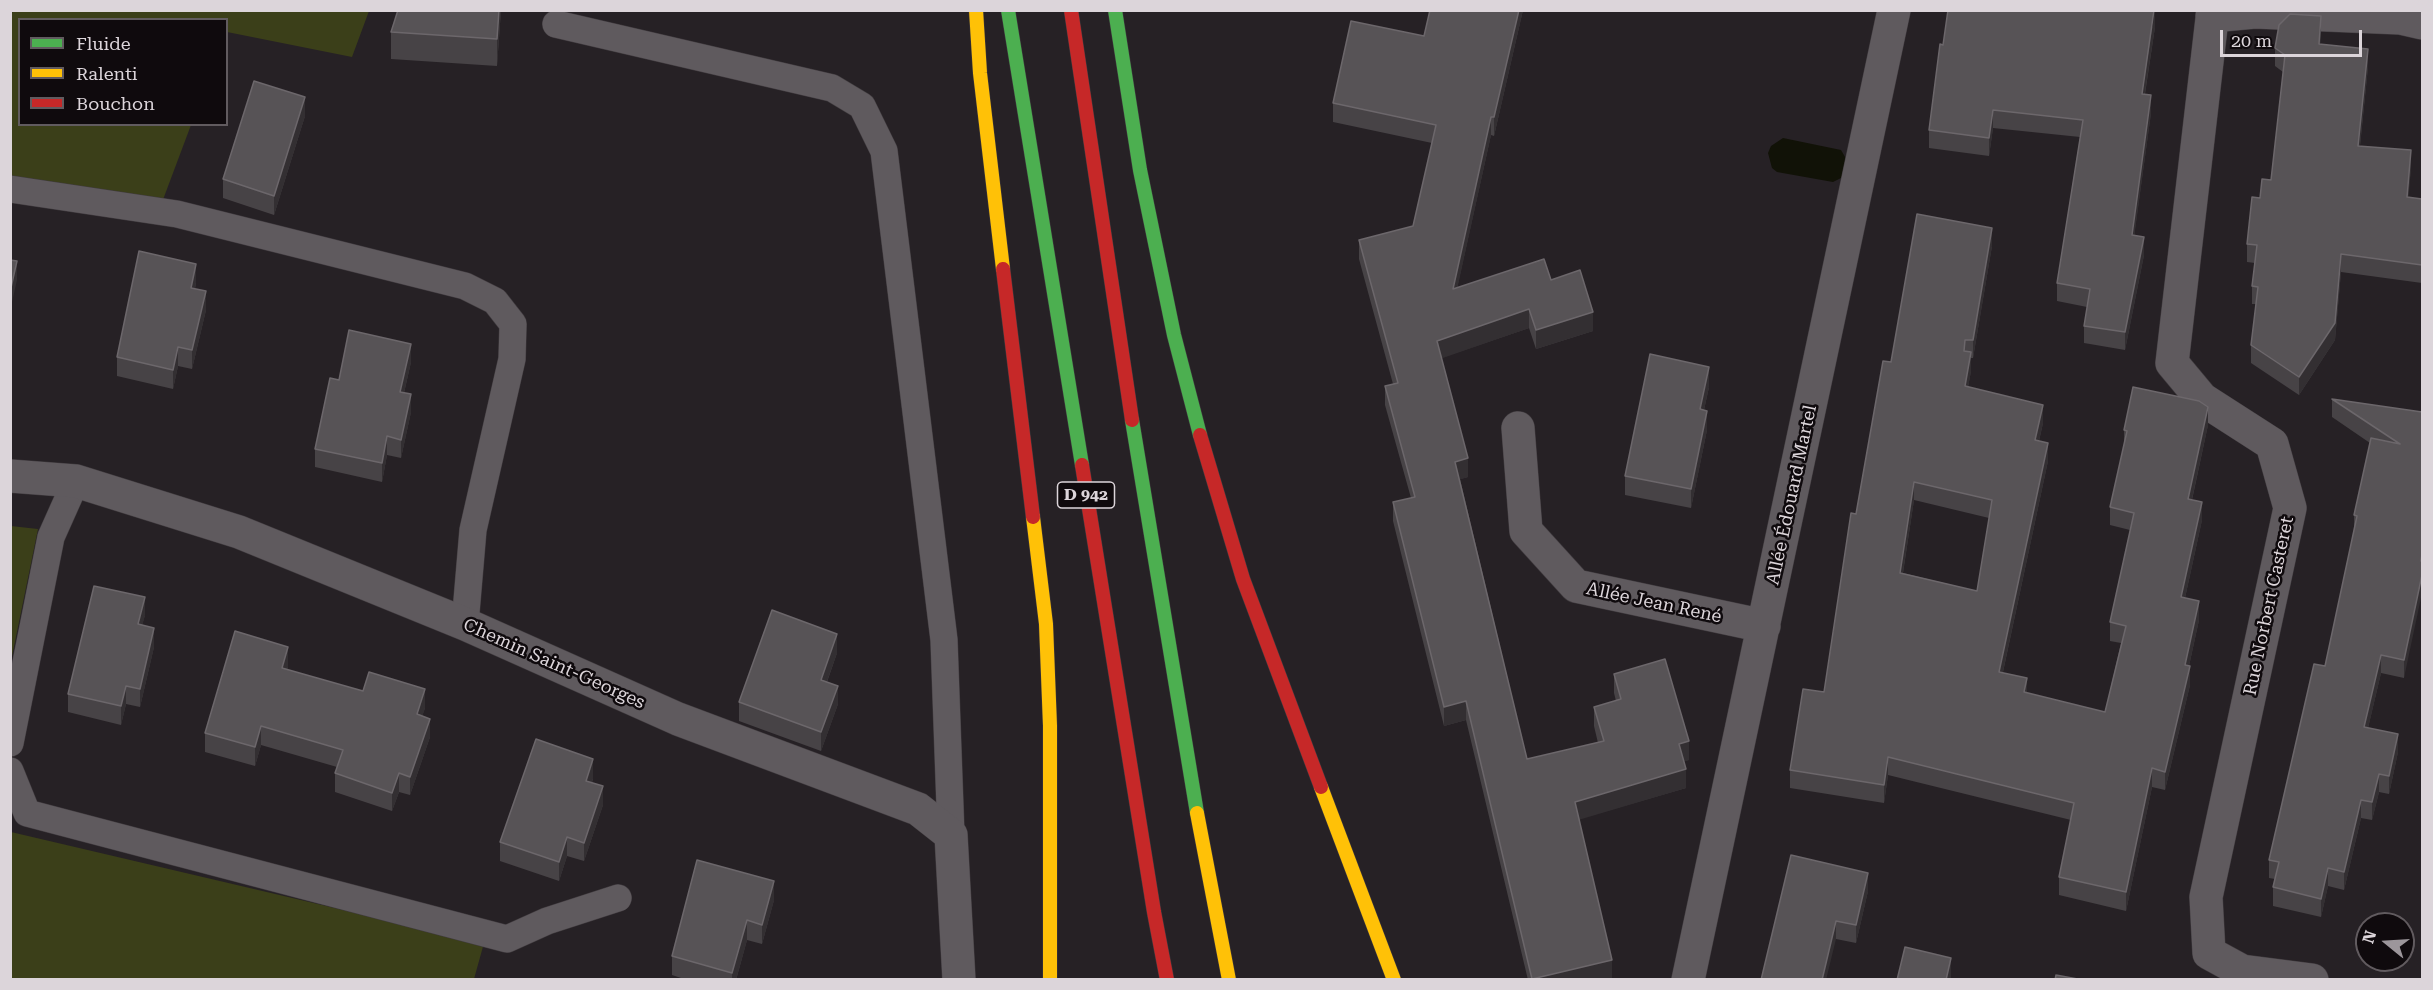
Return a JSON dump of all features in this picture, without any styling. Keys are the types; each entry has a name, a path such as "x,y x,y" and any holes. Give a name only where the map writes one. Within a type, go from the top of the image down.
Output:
{"main road":[{"path":"976,10 980,73 1046,624 1050,726 1050,980"},
{"name":"D 942","path":"1008,10 1148,876 1167,980"},
{"path":"1071,10 1145,504 1208,875 1229,980"},
{"path":"1115,10 1140,170 1174,335 1207,464 1243,579 1394,980"}],"street":[{"name":"Allée Édouard Martel","path":"1688,980 1894,10"},
{"name":"Rue Norbert Casteret","path":"2312,980 2242,971 2209,953 2206,897 2290,508 2272,444 2202,399 2172,363 2213,13 2254,12 2400,18 2422,23"},
{"name":"Allée Jean René","path":"1518,428 1526,531 1576,586 1764,626"},
{"name":"Chemin Saint-Georges","path":"10,476 76,481 239,532 465,624 678,719 918,809 951,835"},
{"path":"951,835 959,980"}],"lane":[{"path":"556,24 832,88 862,106 876,133 884,151 944,640 951,835"},
{"path":"10,189 177,214 465,286 495,301 513,324 512,359 473,530 465,624"},
{"path":"10,743 51,537 76,481"},
{"path":"10,771 27,813 507,939 547,921 618,898"}],"green space":[{"path":"13,10 369,11 352,57 228,32 228,18 18,18 18,126 191,126 161,205 11,182 10,20"},
{"path":"10,526 38,529 11,661"},
{"path":"11,832 484,943 474,979 11,980"}],"shaded area":[{"path":"1783,138 1841,150 1848,162 1843,177 1833,182 1777,172 1772,168 1768,153 1771,146"}],"building":[{"path":"398,10 499,10 497,39 391,32"},
{"path":"1430,10 1519,10 1494,117 1491,117 1453,289 1544,259 1551,280 1580,270 1593,312 1536,330 1529,309 1437,341 1468,458 1455,462 1527,759 1604,741 1594,707 1621,699 1614,674 1665,659 1689,741 1679,744 1686,769 1575,802 1612,960 1532,979 1466,701 1444,707 1393,502 1415,497 1385,386 1398,383 1359,240 1413,226 1436,125 1333,103 1351,21 1424,36"},
{"path":"1948,10 2154,10 2142,94 2151,95 2132,235 2144,237 2125,332 2084,326 2090,289 2057,283 2083,120 1993,110 1989,138 1929,130 1940,44 1943,45"},
{"path":"2290,14 2321,16 2319,44 2368,49 2358,146 2411,150 2407,197 2422,199 2422,265 2341,254 2335,323 2299,377 2251,345 2258,287 2252,286 2257,245 2247,244 2252,197 2260,198 2262,179 2271,180 2285,55 2275,48 2279,25"},
{"path":"254,81 305,97 274,196 223,179"},
{"path":"1917,214 1992,228 1973,340 1965,340 1964,351 1971,352 1965,386 2043,405 2035,440 2048,443 1999,672 2027,678 2024,692 2105,712 2126,626 2110,622 2134,513 2110,507 2127,431 2124,430 2133,387 2199,401 2208,407 2188,499 2202,502 2181,597 2199,601 2185,665 2190,666 2165,772 2152,768 2126,892 2059,877 2074,803 1888,757 1884,785 1790,770 1803,689 1824,692 1851,513 1856,514 1883,361 1891,362","holes":["1914,482 1992,500 1977,591 1900,573"]},
{"path":"139,251 196,264 191,288 206,291 192,350 178,347 173,370 117,357"},
{"path":"10,260 17,261 10,292"},
{"path":"349,330 411,344 400,392 411,394 401,440 387,436 382,463 315,449 330,378 339,380"},
{"path":"1650,354 1709,367 1700,409 1707,411 1691,489 1625,476"},
{"path":"2332,399 2422,412 2422,575 2404,660 2381,655 2364,727 2398,734 2389,776 2379,774 2372,802 2361,800 2344,872 2328,868 2321,899 2273,887 2279,862 2269,860 2314,664 2325,666 2371,438 2400,444"},
{"path":"94,586 145,597 138,624 154,628 140,689 126,686 121,706 68,694"},
{"path":"772,610 837,634 821,680 838,686 821,732 739,702"},
{"path":"235,631 288,647 282,668 363,691 369,672 425,689 417,714 430,719 410,777 399,773 392,793 335,773 343,750 261,726 255,747 205,733"},
{"path":"536,739 593,759 586,781 603,786 584,843 567,837 559,862 500,842"},
{"path":"1791,855 1868,873 1856,925 1836,921 1822,980 1761,980"},
{"path":"697,860 774,881 762,925 747,920 732,973 672,956"},
{"path":"1905,947 1951,958 1946,980 1897,980"},
{"path":"2056,975 2083,980 2055,980"}],"traffic: fast":[{"path":"1008,10 1082,465"},
{"path":"1115,10 1140,170 1174,335 1200,435"},
{"path":"1132,420 1197,813"}],"traffic: slow":[{"path":"976,10 980,73 1003,269"},
{"path":"1033,517 1046,624 1050,726 1050,980"},
{"path":"1321,787 1394,980"},
{"path":"1197,813 1229,980"}],"traffic: jam":[{"path":"1071,10 1132,420"},
{"path":"1003,269 1033,517"},
{"path":"1200,435 1243,579 1321,787"},
{"path":"1082,465 1167,980"}]}
